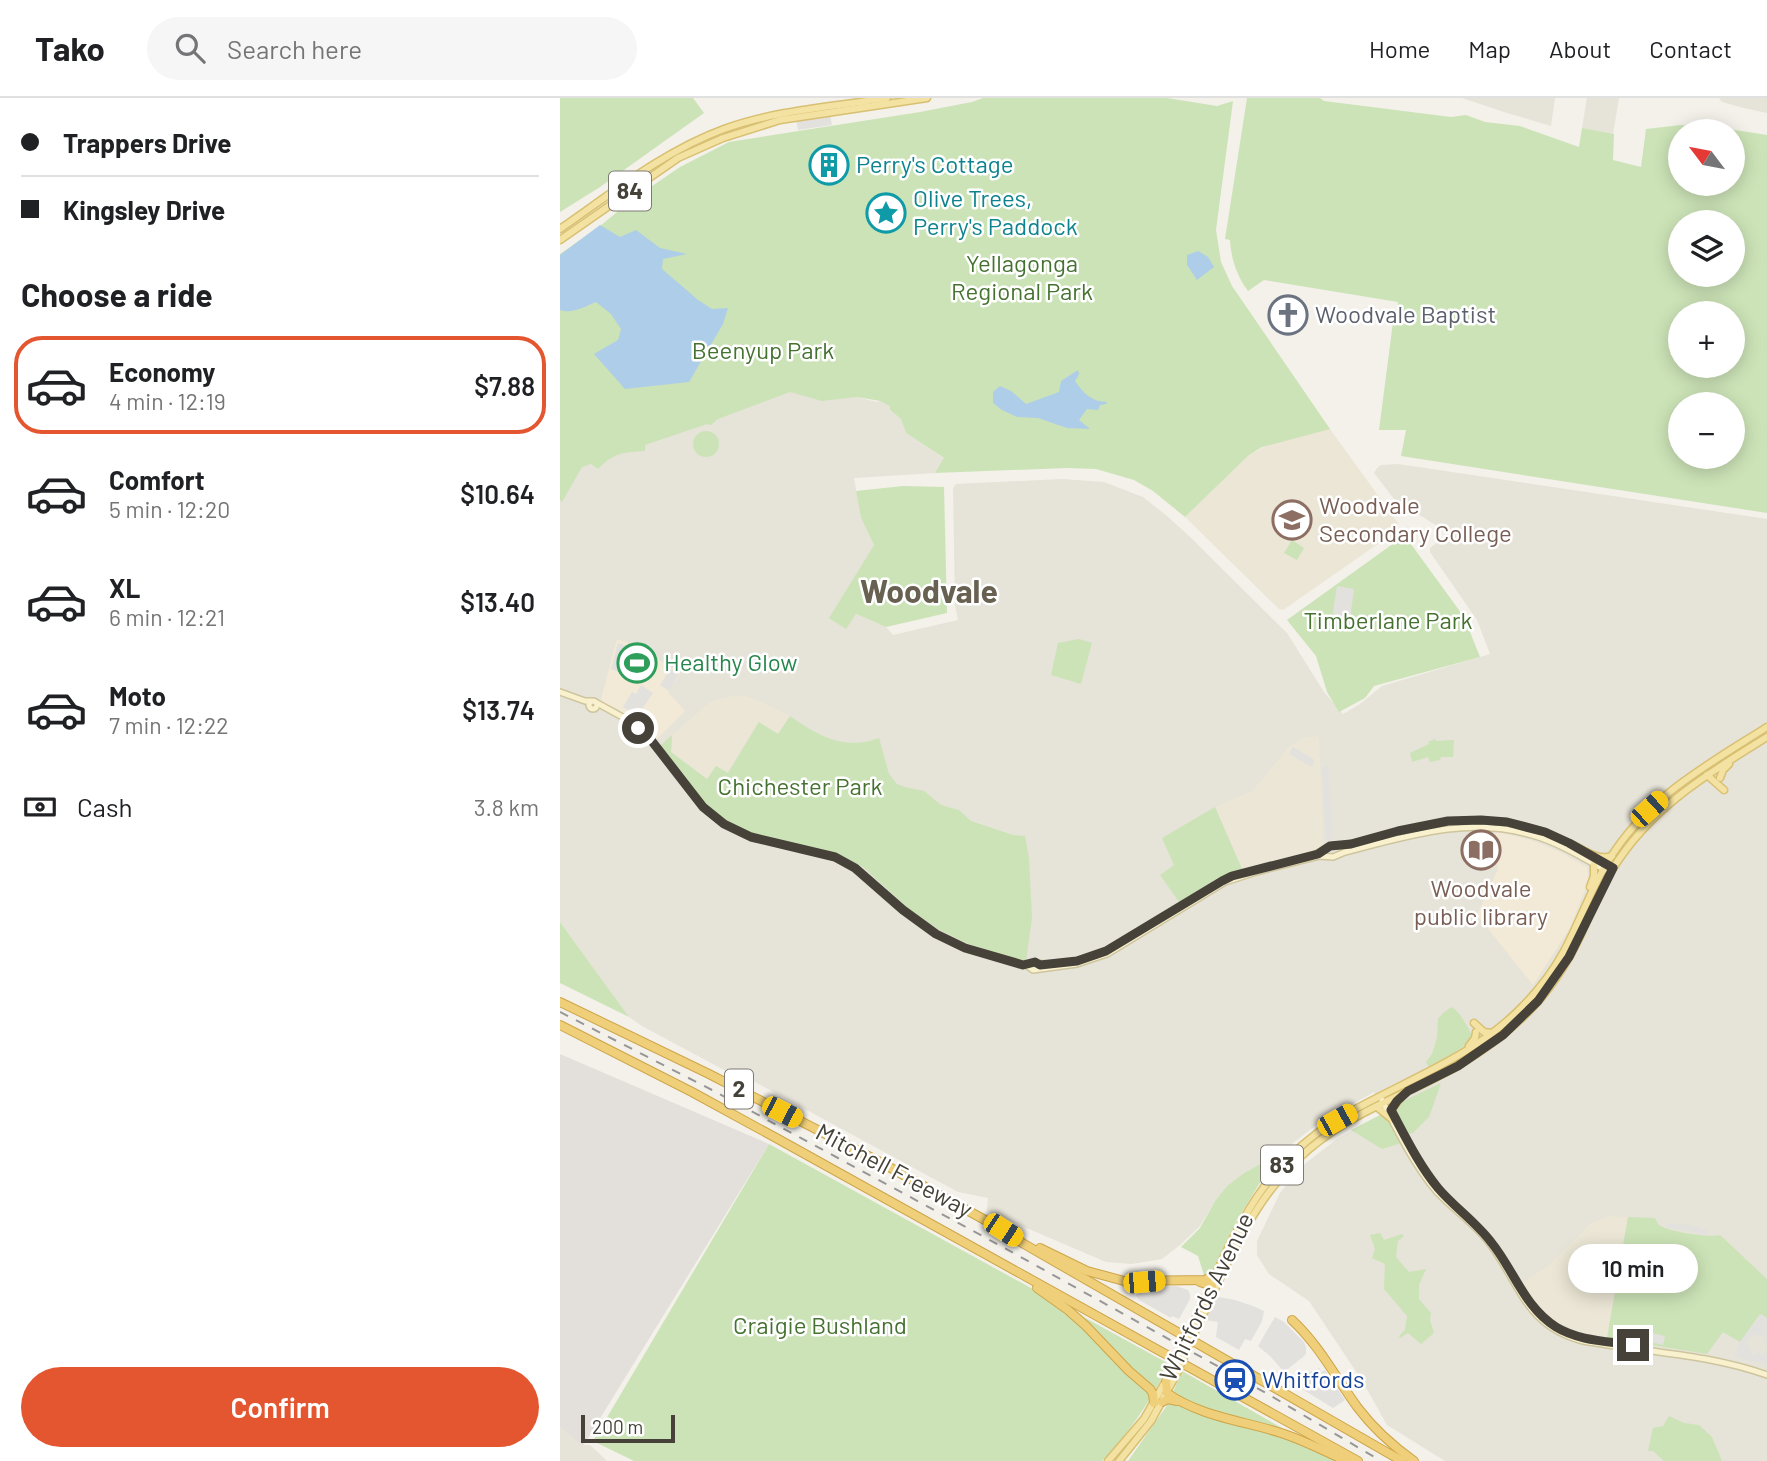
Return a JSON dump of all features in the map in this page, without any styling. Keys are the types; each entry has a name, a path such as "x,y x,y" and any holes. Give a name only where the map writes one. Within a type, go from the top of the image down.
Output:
{"highway":[{"name":"Mitchell Freeway","path":"560,1002 722,1080 868,1156 1003,1230 1402,1461"},
{"name":"Mitchell Freeway","path":"560,1025 692,1092 1358,1461"},
{"path":"1003,1230 1079,1267 1124,1281 1205,1280 1216,1274"},
{"path":"1013,1269 1081,1321 1152,1392 1158,1402 1168,1399 1180,1401 1290,1436 1347,1461"},
{"path":"1190,1279 1212,1290"},
{"path":"1292,1320 1311,1340 1360,1410 1381,1434 1414,1461"},
{"path":"1138,1378 1166,1388 1180,1401"}],"main road":[{"name":"84","path":"560,229 674,152 716,132 751,120 811,107 887,98"},
{"name":"84","path":"560,240 678,158 723,138 780,120 928,98"},
{"path":"560,693 585,701 634,725 651,740 703,807 724,824 751,837 835,857 855,868 903,910 936,934 965,948 1033,966 1077,964 1107,954 1233,879 1319,856 1332,858 1345,852 1422,832 1474,826 1508,829 1531,835 1608,869"},
{"name":"Whitfords Avenue","path":"1212,1290 1216,1274 1243,1218 1274,1173 1321,1130 1458,1066 1503,1035 1538,1001 1569,957 1612,856 1632,827 1663,796 1767,727"},
{"name":"Whitfords Avenue","path":"1119,1461 1139,1438 1246,1225 1278,1179 1296,1160 1326,1136 1492,1033 1530,999 1556,964 1585,906 1608,869 1656,814 1707,775 1767,737"},
{"path":"1720,778 1723,770 1741,753"},
{"path":"1707,775 1724,790"},
{"path":"1033,966 1088,959 1222,881 1244,873 1318,854 1330,847 1448,821 1481,820 1527,827 1545,832 1600,858 1612,856"},
{"path":"1573,845 1608,869"},
{"path":"1330,847 1337,850 1336,856"},
{"path":"1327,856 1326,852 1330,847"},
{"path":"1585,906 1594,876 1594,864"},
{"path":"1556,964 1569,957"},
{"path":"1474,1023 1484,1031 1492,1033"},
{"path":"1457,1056 1473,1041 1476,1032"},
{"path":"1391,1110 1408,1091"},
{"path":"1382,1101 1391,1110 1429,1176 1489,1238 1528,1301 1547,1321 1578,1337 1723,1359 1767,1373"},
{"path":"1382,1101 1427,1178 1487,1240 1526,1303 1539,1318 1553,1328 1583,1341 1717,1361 1767,1373"},
{"name":"Whitfords Avenue","path":"1108,1461 1158,1402"}],"shaded area":[{"path":"1462,98 1555,98 1551,126 1504,112"},
{"path":"1587,98 1619,98 1613,134 1582,128"},
{"path":"1719,98 1767,98 1767,113 1722,102"},
{"path":"830,114 832,125 798,130 796,119"},
{"path":"788,390 824,400 857,397 877,402 885,399 890,410 901,419 906,433 945,459 935,473 854,478 861,518 874,545 830,617 846,628 856,614 886,627 893,635 958,620 955,605 953,488 956,484 1062,479 1104,482 1143,497 1189,536 1287,633 1324,692 1343,714 1382,686 1490,654 1477,620 1430,552 1430,548 1446,536 1442,529 1394,499 1374,473 1381,465 1398,464 1767,519 1767,1461 1445,1461 1387,1425 1363,1382 1309,1301 1269,1274 1257,1255 1257,1241 1280,1193 1302,1166 1337,1139 1384,1113 1374,1092 1319,1123 1280,1153 1227,1186 1200,1226 1162,1259 1132,1264 1106,1262 987,1211 988,1198 958,1192 755,1082 724,1070 629,1017 560,922 560,496 577,468"},
{"name":"Woodvale Secondary College","path":"1327,425 1398,523 1398,530 1283,610 1185,517 1249,455 1280,438"},
{"path":"1337,586 1354,589 1349,627 1331,625"},
{"path":"617,639 635,645 681,673 668,692 685,711 657,739 653,739 619,710 602,702"},
{"path":"618,643 634,649 631,659 626,659 619,672 611,669"},
{"path":"670,669 679,674 669,691 660,685"},
{"path":"641,685 653,693 642,709 648,713 646,716 640,713 636,720 627,714 629,711 623,707 632,692 636,694"},
{"path":"731,696 746,696 758,700 790,716 779,734 758,722 727,773 707,779 671,752 672,735 711,701"},
{"path":"1319,736 1324,842 1321,850 1242,869 1215,807 1252,791 1289,747 1302,738"},
{"path":"1293,747 1315,760 1312,767 1289,754"},
{"path":"1329,766 1332,839 1326,839 1322,767"},
{"path":"1495,831 1537,842 1587,867 1589,880 1570,928 1533,985 1477,915 1498,869"},
{"path":"560,1054 769,1144 583,1446 560,1427"},
{"path":"1610,1216 1628,1217 1607,1338 1583,1333 1549,1319 1520,1284 1548,1266 1591,1223"},
{"path":"1668,1223 1708,1231 1705,1236 1693,1231 1668,1228"},
{"path":"1176,1286 1188,1290 1190,1294 1179,1319 1172,1316 1171,1318 1136,1296 1137,1290 1141,1288"},
{"path":"1218,1297 1264,1311 1262,1321 1251,1341 1245,1339 1239,1350 1216,1337 1218,1322 1205,1320"},
{"path":"1761,1314 1767,1318 1767,1342 1764,1340 1766,1337 1756,1334 1745,1344 1755,1355 1758,1352 1763,1355 1767,1349 1767,1364 1739,1358 1735,1354 1740,1342"},
{"path":"1275,1317 1284,1322 1306,1347 1306,1354 1284,1372 1258,1346"},
{"path":"1641,1331 1665,1336 1663,1345 1639,1339"},
{"path":"1319,1368 1322,1372 1325,1370 1345,1400 1333,1408 1297,1384 1296,1378"},
{"path":"560,1427 583,1445 590,1445 607,1461 560,1461"}],"green space":[{"path":"560,98 693,98 704,113 560,212"},
{"name":"Yellagonga Regional Park","path":"983,98 1167,98 1217,106 1233,101 1216,230 1221,262 1232,286 1330,429 1262,447 1249,455 1185,517 1153,491 1134,480 1096,469 935,473 944,458 906,433 901,419 890,410 890,406 880,401 857,397 822,401 790,392 718,419 711,425 707,424 645,445 645,451 619,454 598,469 591,464 582,467 562,502 560,500 560,254 680,167 729,142 920,112"},
{"path":"1247,98 1320,98 1324,101 1451,117 1466,115 1485,122 1520,126 1579,147 1582,128 1614,134 1613,160 1641,167 1646,129 1668,126 1668,196 1745,196 1745,132 1767,135 1767,513 1401,456 1406,430 1379,430 1398,302 1264,280 1248,291 1235,267 1230,240 1225,239"},
{"path":"706,431 715,435 719,444 715,453 706,457 697,453 693,444 697,435"},
{"path":"903,486 944,487 947,613 886,627 856,614 846,629 829,618 874,545 861,518 856,491"},
{"name":"Timberlane Park","path":"1401,538 1408,540 1464,617 1480,657 1374,686 1365,698 1339,712 1327,692 1316,656 1287,620"},
{"path":"1292,540 1304,548 1297,560 1284,553"},
{"path":"1079,639 1092,643 1081,684 1051,675 1058,643"},
{"name":"Chichester Park","path":"790,716 811,730 843,742 867,742 879,738 889,774 897,784 924,791 941,805 959,810 971,821 1013,835 1025,836 1029,858 1032,918 1026,961 966,943 938,929 910,910 863,867 837,853 751,833 726,820 707,806 660,746 672,735 671,752 707,779 716,766 728,773 759,722 778,734"},
{"path":"1435,739 1454,740 1453,757 1441,757 1440,760 1430,762 1428,757 1412,762 1410,753"},
{"path":"1215,807 1242,869 1214,880 1180,903 1160,875 1174,865 1162,838"},
{"path":"560,922 629,1017 560,983"},
{"path":"1451,1007 1460,1015 1472,1036 1467,1044 1430,1069 1426,1062 1432,1054 1437,1038 1438,1019"},
{"path":"1441,1083 1429,1117 1413,1133 1408,1134 1393,1106"},
{"path":"1384,1113 1402,1143 1382,1149 1351,1130"},
{"name":"Craigie Bushland","path":"769,1144 1169,1364 1139,1415 1102,1461 634,1461 593,1441"},
{"path":"1273,1157 1279,1164 1261,1181 1237,1220 1216,1266 1205,1278 1198,1256 1181,1247 1200,1228 1227,1186"},
{"path":"1628,1217 1655,1218 1661,1226 1683,1233 1720,1235 1767,1279 1767,1318 1760,1314 1740,1342 1723,1332 1707,1354 1607,1338"},
{"path":"1380,1233 1384,1240 1402,1234 1404,1236 1398,1241 1396,1257 1409,1272 1426,1269 1419,1285 1419,1299 1431,1313 1434,1333 1421,1344 1408,1333 1400,1338 1399,1336 1405,1330 1407,1316 1384,1289 1385,1264 1372,1258 1375,1249 1370,1235"},
{"path":"1182,1371 1340,1461 1128,1461 1168,1404"},
{"path":"1669,1416 1684,1423 1699,1425 1712,1437 1722,1461 1664,1461 1653,1451 1648,1451 1653,1428 1663,1426"}],"water":[{"path":"600,225 620,237 636,230 660,248 687,254 663,259 662,269 712,309 728,308 723,324 689,382 625,389 594,354 618,340 621,329 611,314 596,302 574,311 560,310 560,255"},
{"path":"1198,251 1208,257 1214,267 1197,280 1187,265 1187,255"},
{"path":"1078,370 1075,381 1081,389 1092,399 1107,402 1100,405 1098,410 1087,409 1079,420 1090,429 1067,428 1038,418 1017,417 993,403 993,392 1000,386 1011,391 1026,404 1059,392 1061,381"}],"railway":[{"path":"560,1012 712,1090 999,1245 1266,1393 1381,1461"}],"place":[{"name":"Perry's Cottage","path":"829,165"},
{"name":"Olive Trees, Perry's Paddock","path":"886,213"},
{"name":"Woodvale Baptist","path":"1288,315"},
{"name":"Woodvale Secondary College","path":"1292,520"},
{"name":"Healthy Glow","path":"637,663"},
{"name":"Woodvale public library","path":"1481,850"},
{"name":"Whitfords","path":"1235,1380"}],"district":[{"name":"Woodvale","path":"929,592"}],"route":[{"path":"638,728 651,740 703,807 724,824 751,837 835,857 855,868 903,910 936,934 965,948 1023,965 1035,962 1040,965 1059,964 1088,959 1232,876 1318,854 1330,846 1351,844 1448,821 1507,822 1545,832 1613,868 1569,957 1526,1015 1503,1035 1458,1066 1408,1091 1391,1110 1429,1176 1494,1244 1528,1301 1547,1321 1578,1337 1633,1345"}],"park label":[{"name":"Beenyup Park","path":"763,351"}]}
